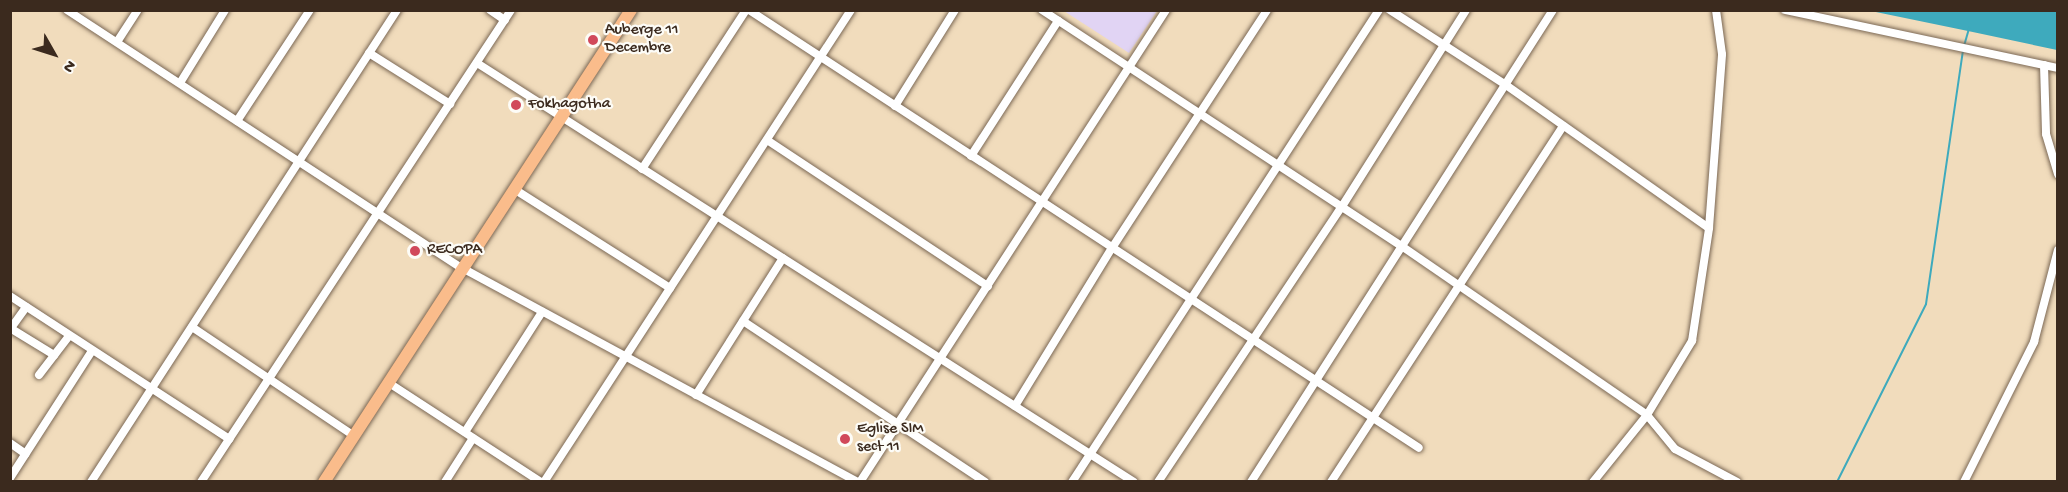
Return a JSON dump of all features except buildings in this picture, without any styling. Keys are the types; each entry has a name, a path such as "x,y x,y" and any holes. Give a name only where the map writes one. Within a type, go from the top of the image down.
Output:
{"highway":[{"path":"324,482 631,10"}],"street":[{"path":"67,10 462,268 625,358 860,482 1166,10"},
{"path":"117,42 138,10"},
{"path":"180,83 225,10"},
{"path":"237,121 310,10"},
{"path":"91,482 397,10"},
{"path":"490,10 505,20"},
{"path":"201,482 511,10"},
{"path":"642,169 748,10 1419,448"},
{"path":"389,383 543,482 851,10"},
{"path":"895,106 955,10"},
{"path":"1042,10 1403,247 1647,415 1675,449 1737,482"},
{"path":"1015,406 1112,248 1267,10"},
{"path":"1072,482 1379,10"},
{"path":"1390,10 1506,85 1709,228"},
{"path":"1158,482 1341,208 1466,10"},
{"path":"1251,482 1553,10"},
{"path":"1593,482 1647,415 1692,341 1709,228 1722,54 1716,10"},
{"path":"1785,10 2058,68"},
{"path":"971,156 1058,21"},
{"path":"369,53 450,104"},
{"path":"477,63 1134,482"},
{"path":"2044,65 2046,134 2058,174"},
{"path":"1331,482 1563,126"},
{"path":"767,140 988,286"},
{"path":"514,189 670,288"},
{"path":"1964,482 2034,342 2058,250"},
{"path":"696,395 783,258"},
{"path":"10,296 152,391 229,439"},
{"path":"26,307 11,328 54,355"},
{"path":"465,432 542,312"},
{"path":"743,321 985,482"},
{"path":"192,327 354,436"},
{"path":"39,375 69,336"},
{"path":"10,478 92,351"},
{"path":"445,482 473,438"},
{"path":"10,443 26,454"}],"shaded area":[{"path":"1157,10 1129,53 1064,11"}],"water":[{"path":"1871,11 2057,11 2057,50 1968,31"}],"waterway":[{"path":"1964,46 1969,28"},
{"path":"1837,482 1926,304 1963,51"}],"place":[{"name":"Auberge 11 Decembre","path":"593,40"},
{"name":"Fokhagotha","path":"516,105"},
{"name":"RECOPA","path":"415,251"},
{"name":"Eglise SIM sect 11","path":"845,439"}]}
